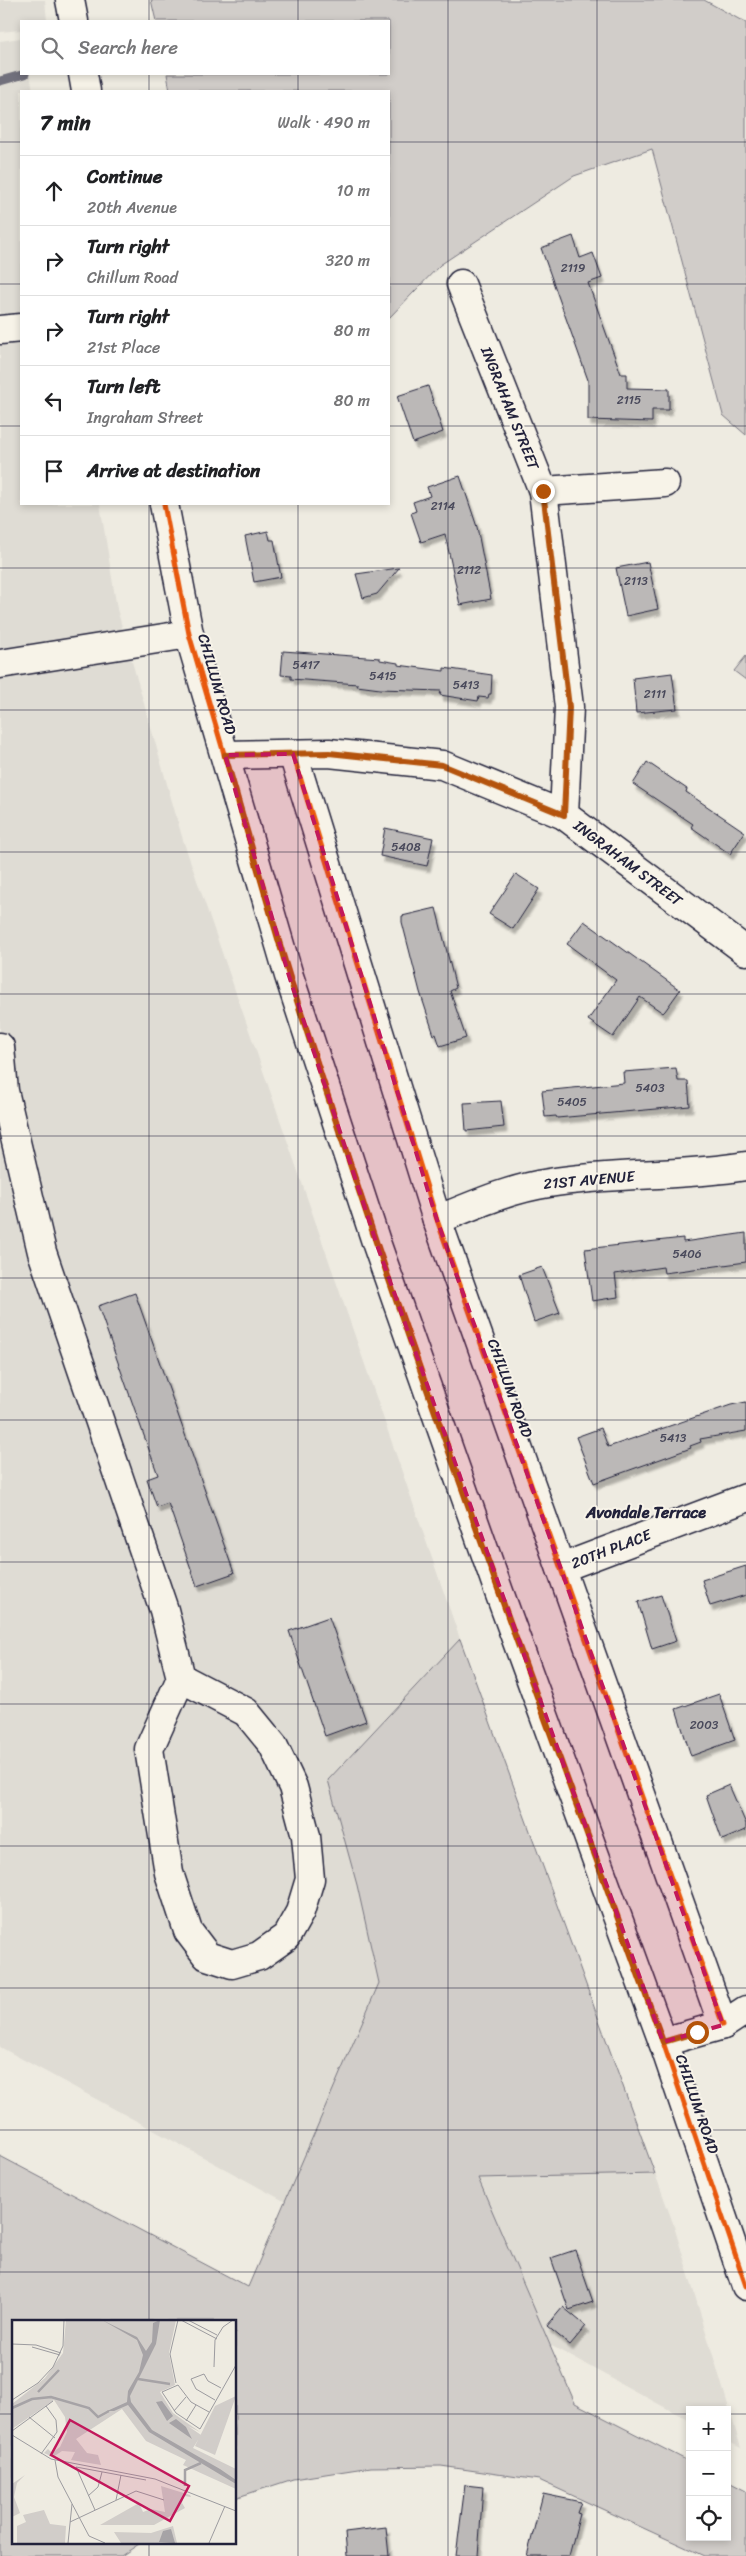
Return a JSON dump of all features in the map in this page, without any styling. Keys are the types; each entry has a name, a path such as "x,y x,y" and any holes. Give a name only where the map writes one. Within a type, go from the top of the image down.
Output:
{"street":[{"path":"70,0 74,20"},
{"path":"83,75 86,90"},
{"name":"INGRAHAM STREET","path":"461,284 543,491 569,707 564,815 746,951"},
{"path":"0,330 20,328"},
{"path":"543,491 665,484"},
{"name":"CHILLUM ROAD","path":"164,505 190,634 289,976 377,1245 499,1592 663,2042 746,2286"},
{"path":"0,664 190,634"},
{"path":"225,755 329,753 442,765 564,815"},
{"name":"CHILLUM ROAD","path":"293,754 437,1220 723,2025"},
{"path":"0,1047 2,1091 42,1252 164,1610 180,1678 149,1749 169,1873 188,1931 207,1956 232,1964 259,1956 286,1937 300,1912 310,1879 306,1836 293,1787 273,1745 246,1712 180,1678"},
{"name":"21ST AVENUE","path":"437,1220 513,1190 550,1182 706,1173 746,1166"},
{"name":"20TH PLACE","path":"561,1568 746,1498"},
{"path":"663,2042 723,2025 746,2010"}],"highlighted area":[{"path":"293,754 437,1220 723,2025 663,2042 377,1245 289,976 225,755"}],"shaded area":[{"path":"0,0 45,0 47,20 20,20 20,30 0,32"},
{"path":"151,0 704,0 746,23 746,435 723,415 652,149 574,176 440,265 390,317 390,90 170,90 167,75 390,75 390,20 156,20"},
{"path":"20,38 20,75 30,75 33,90 20,90 20,505 100,505 117,609 183,840 460,1639 673,2223 728,2406 686,2406 686,2419 0,2047 0,41"},
{"path":"746,656 746,680 734,671"},
{"path":"460,1639 655,2174 478,2178 575,2403 686,2460 686,2541 731,2541 731,2483 746,2491 746,2556 704,2556 539,2480 441,2466 371,2467 293,2479 236,2498 236,2320 12,2320 12,2544 139,2544 121,2556 0,2556 0,2156 248,2287 379,1983 357,1885 328,1780"},
{"path":"731,2415 741,2448 731,2443"}],"building":[{"path":"573,236 580,258 593,253 602,278 588,283 621,374 627,374 627,388 669,389 669,410 652,410 652,422 588,420 588,380 541,248"},
{"path":"428,386 443,432 413,443 397,396"},
{"path":"460,476 477,527 491,599 460,605 445,534 421,542 411,513 416,511 413,502 430,496 427,487"},
{"path":"268,531 270,540 274,540 281,577 254,582 245,536"},
{"path":"648,562 658,609 626,616 616,568"},
{"path":"399,568 377,594 363,598 356,574"},
{"path":"283,651 380,658 380,660 398,663 398,665 444,671 444,668 492,675 491,694 489,694 488,698 479,697 478,701 440,695 441,691 380,689 357,686 358,684 291,679 291,676 281,675"},
{"path":"672,673 677,709 636,713 633,678"},
{"path":"647,762 687,789 686,792 745,832 730,854 691,827 693,824 633,784"},
{"path":"385,828 433,838 427,866 380,856"},
{"path":"516,874 539,889 513,929 489,914"},
{"path":"436,908 456,988 450,991 466,1038 440,1046 436,1034 434,1035 420,992 402,922 402,916"},
{"path":"584,921 680,990 663,1013 640,997 613,1037 588,1020 616,980 567,944"},
{"path":"676,1068 678,1081 688,1081 690,1106 557,1118 556,1116 545,1117 542,1091 624,1083 623,1072"},
{"path":"501,1101 504,1127 466,1131 464,1103"},
{"path":"746,1233 746,1262 664,1273 663,1267 615,1274 618,1297 592,1301 585,1249 683,1238 683,1242"},
{"path":"542,1267 560,1313 534,1322 519,1275"},
{"path":"135,1293 234,1573 197,1586 168,1503 157,1507 147,1479 158,1475 98,1306"},
{"path":"746,1402 746,1431 700,1439 701,1442 690,1446 691,1448 594,1483 576,1437 601,1428 608,1447 731,1405"},
{"path":"746,1566 746,1595 710,1606 702,1580"},
{"path":"661,1595 676,1641 652,1649 638,1602"},
{"path":"329,1617 366,1721 325,1736 289,1631"},
{"path":"719,1694 735,1740 691,1756 676,1709"},
{"path":"729,1785 746,1824 746,1830 722,1840 706,1795"},
{"path":"575,2250 593,2302 569,2310 551,2258"},
{"path":"563,2307 586,2326 570,2345 547,2326"},
{"path":"465,2485 483,2487 478,2556 456,2556"},
{"path":"543,2494 581,2502 577,2513 580,2514 569,2556 527,2556"},
{"path":"386,2527 389,2556 347,2556 345,2532"}],"waterway":[{"path":"0,81 21,75"}],"cycle path":[{"path":"164,505 189,634 289,976 377,1245 499,1592 663,2042 746,2286"},
{"path":"293,754 437,1220 723,2025"}],"district":[{"name":"Avondale Terrace","path":"646,1512"}],"route":[{"path":"543,491 569,707 564,815 442,765 329,753 225,755 289,976 377,1245 499,1592 663,2042 697,2032"}]}
